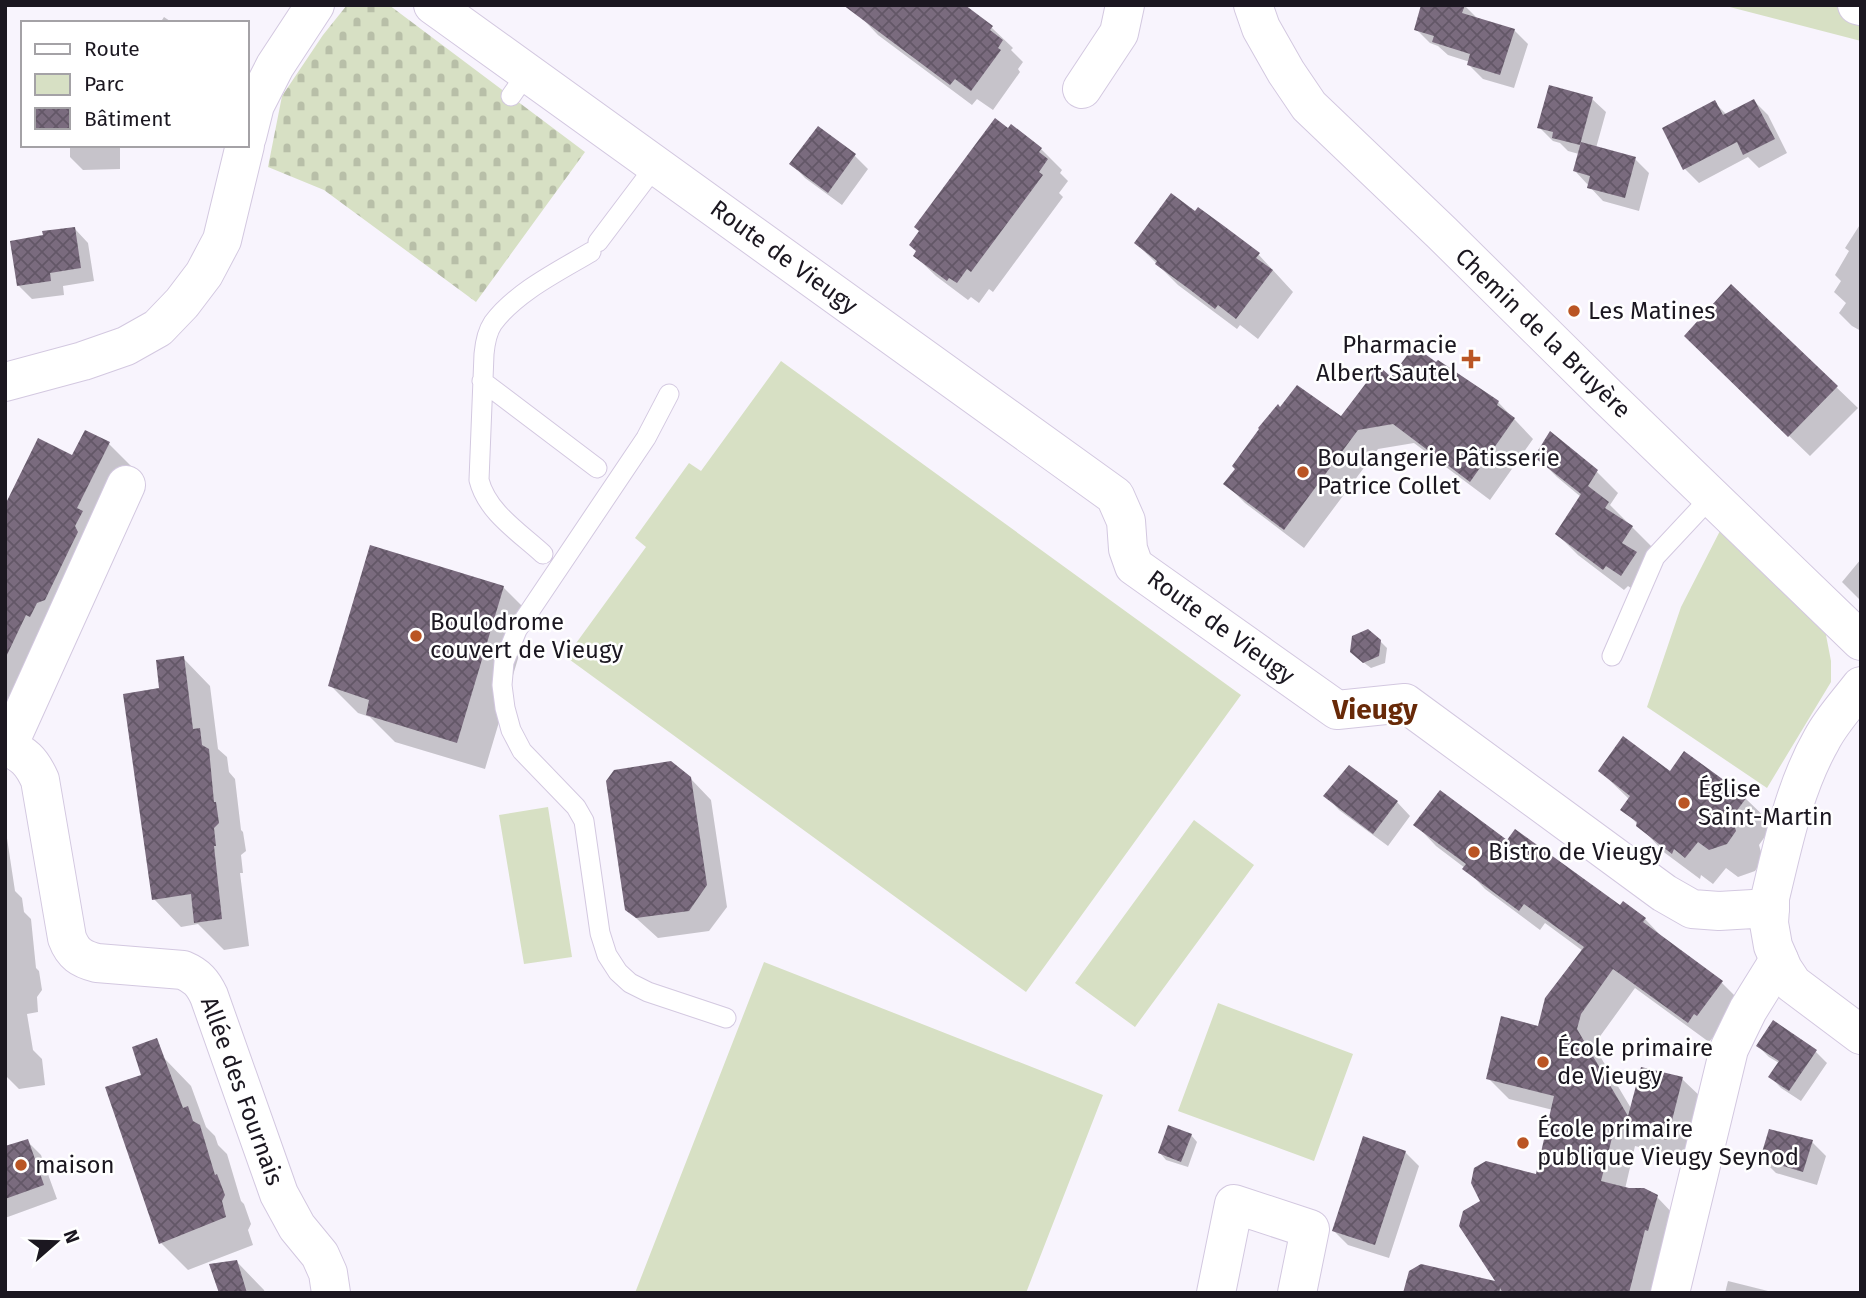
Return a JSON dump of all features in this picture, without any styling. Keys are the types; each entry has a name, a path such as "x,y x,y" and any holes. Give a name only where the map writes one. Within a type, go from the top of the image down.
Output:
{"street":[{"path":"248,133 255,105 275,66 315,5"},
{"name":"Route de Vieugy","path":"433,5 519,84 656,165 1115,496 1126,521 1128,548 1134,566 1337,710 1405,703 1674,898 1692,908 1706,910 1744,911 1770,908"},
{"path":"1082,89 1119,33 1125,5"},
{"name":"Chemin de la Bruyère","path":"1253,5 1261,28 1309,106 1861,641"},
{"path":"5,382 83,361 126,346 158,328 204,274 222,240 245,147"},
{"name":"Allée des Fournais","path":"126,485 7,745 33,764 40,780 67,938 71,947 76,955 84,960 183,970 203,983 279,1194 297,1227 320,1255 328,1273 331,1293"},
{"path":"1861,686 1823,737 1807,768 1793,806 1770,898 1769,923 1773,946 1793,985 1861,1035"},
{"path":"1670,1293 1729,1049 1748,1010 1779,960"},
{"path":"1216,1293 1234,1205 1310,1229 1297,1293"}],"lane":[{"path":"543,554 491,507 482,494 479,480 486,338 492,324 515,301 595,247 656,165"},
{"path":"482,381 597,468"},
{"path":"668,394 646,438 517,631 504,662 502,685 511,730 522,751 576,807 584,821 600,933 607,955 618,972 648,992 726,1018"},
{"path":"1612,656 1656,558 1711,497"}],"green space":[{"path":"347,5 389,5 585,152 476,302 324,190 268,167 282,96"},
{"path":"1722,5 1861,5 1861,41"},
{"path":"781,361 1241,695 1026,992 566,657 646,547 635,538 689,463 701,471"},
{"path":"1722,527 1825,630 1831,661 1831,682 1767,788 1647,707 1681,607"},
{"path":"548,807 572,957 524,964 499,815"},
{"path":"1194,820 1254,865 1135,1027 1075,983"},
{"path":"764,962 1103,1095 1026,1293 635,1293"},
{"path":"1218,1003 1353,1054 1314,1161 1178,1111"}],"building":[{"path":"843,5 965,5 993,26 990,30 1003,40 998,48 1001,50 971,91 955,79 950,85"},
{"path":"1421,5 1465,5 1462,13 1515,29 1500,75 1467,65 1470,54 1432,42 1434,36 1414,30"},
{"path":"1549,85 1593,97 1580,145 1552,138 1553,132 1537,128"},
{"path":"1754,99 1775,139 1743,155 1737,142 1683,170 1662,128 1715,100 1723,115"},
{"path":"995,118 1008,128 1011,124 1042,148 1039,152 1048,159 1039,172 1043,175 971,272 967,269 957,283 949,278 947,281 913,256 916,251 909,245 919,231 914,227"},
{"path":"818,126 856,154 828,193 789,164"},
{"path":"1581,142 1636,157 1625,198 1587,188 1590,176 1573,171"},
{"path":"1171,193 1195,211 1198,207 1260,253 1256,258 1273,270 1236,319 1218,305 1215,309 1155,264 1157,261 1134,243"},
{"path":"75,227 81,268 50,273 51,281 17,286 10,241 43,235 42,231"},
{"path":"1731,284 1838,386 1788,437 1684,336"},
{"path":"1414,346 1499,401 1497,405 1515,418 1470,482 1393,424 1358,430 1284,530 1223,484 1235,469 1232,466 1258,428 1278,404 1280,407 1297,385 1341,416 1379,366 1391,377"},
{"path":"85,430 110,442 77,508 83,511 75,526 78,532 45,600 37,603 30,617 26,615 5,659 5,505 38,438 72,455"},
{"path":"1550,431 1598,470 1588,486 1609,502 1605,508 1633,526 1622,543 1637,552 1621,576 1606,566 1603,570 1555,534 1581,494 1534,457"},
{"name":"Boulodrome couvert de Vieugy","path":"370,545 504,586 457,743 366,715 369,700 328,686"},
{"path":"1368,629 1381,640 1379,656 1363,663 1350,652 1352,636"},
{"path":"184,656 193,729 200,728 202,745 209,749 214,802 219,823 214,828 214,846 222,919 194,923 191,894 152,900 123,694 159,688 156,660"},
{"name":"Église Saint-Martin","path":"1623,736 1670,771 1684,751 1747,797 1732,817 1736,831 1727,844 1709,850 1698,842 1685,858 1674,849 1672,854 1620,810 1630,796 1598,771"},
{"path":"671,761 691,777 707,885 689,911 636,918 625,910 606,781 614,770"},
{"path":"1349,765 1398,801 1373,834 1323,796"},
{"name":"École primaire de Vieugy","path":"1440,790 1507,840 1515,829 1620,905 1623,901 1646,918 1643,922 1723,981 1697,1016 1694,1014 1688,1023 1613,969 1581,1014 1577,1029 1628,1116 1641,1067 1683,1077 1667,1140 1615,1126 1601,1181 1629,1188 1644,1188 1658,1195 1648,1231 1645,1230 1629,1293 1503,1293 1500,1288 1499,1293 1403,1293 1409,1271 1421,1264 1495,1281 1459,1226 1463,1211 1480,1201 1471,1183 1474,1168 1486,1161 1536,1174 1554,1096 1486,1079 1501,1016 1538,1026 1545,998 1584,947 1524,904 1519,911 1462,869 1466,864 1413,825"},
{"path":"1773,1020 1817,1050 1789,1091 1768,1077 1779,1061 1756,1046"},
{"path":"157,1038 183,1108 188,1106 193,1121 200,1125 215,1175 217,1174 225,1195 222,1201 226,1217 159,1244 105,1087 141,1075 132,1047"},
{"path":"1168,1125 1192,1134 1181,1162 1158,1153"},
{"path":"1769,1129 1813,1140 1803,1172 1760,1159"},
{"path":"1363,1136 1406,1151 1375,1245 1332,1231"},
{"name":"maison","path":"28,1139 44,1185 5,1199 5,1146"},
{"path":"237,1260 247,1293 219,1293 209,1264"}],"place":[{"name":"Les Matines","path":"1574,311"},
{"name":"Pharmacie Albert Sautel","path":"1471,359"},
{"name":"Boulangerie Pâtisserie Patrice Collet","path":"1303,472"},
{"name":"Boulodrome couvert de Vieugy","path":"416,636"},
{"name":"Église Saint-Martin","path":"1684,803"},
{"name":"Bistro de Vieugy","path":"1474,852"},
{"name":"École primaire de Vieugy","path":"1543,1062"},
{"name":"École primaire publique Vieugy Seynod","path":"1523,1143"},
{"name":"maison","path":"21,1165"}],"district":[{"name":"Vieugy","path":"1375,709"}]}
